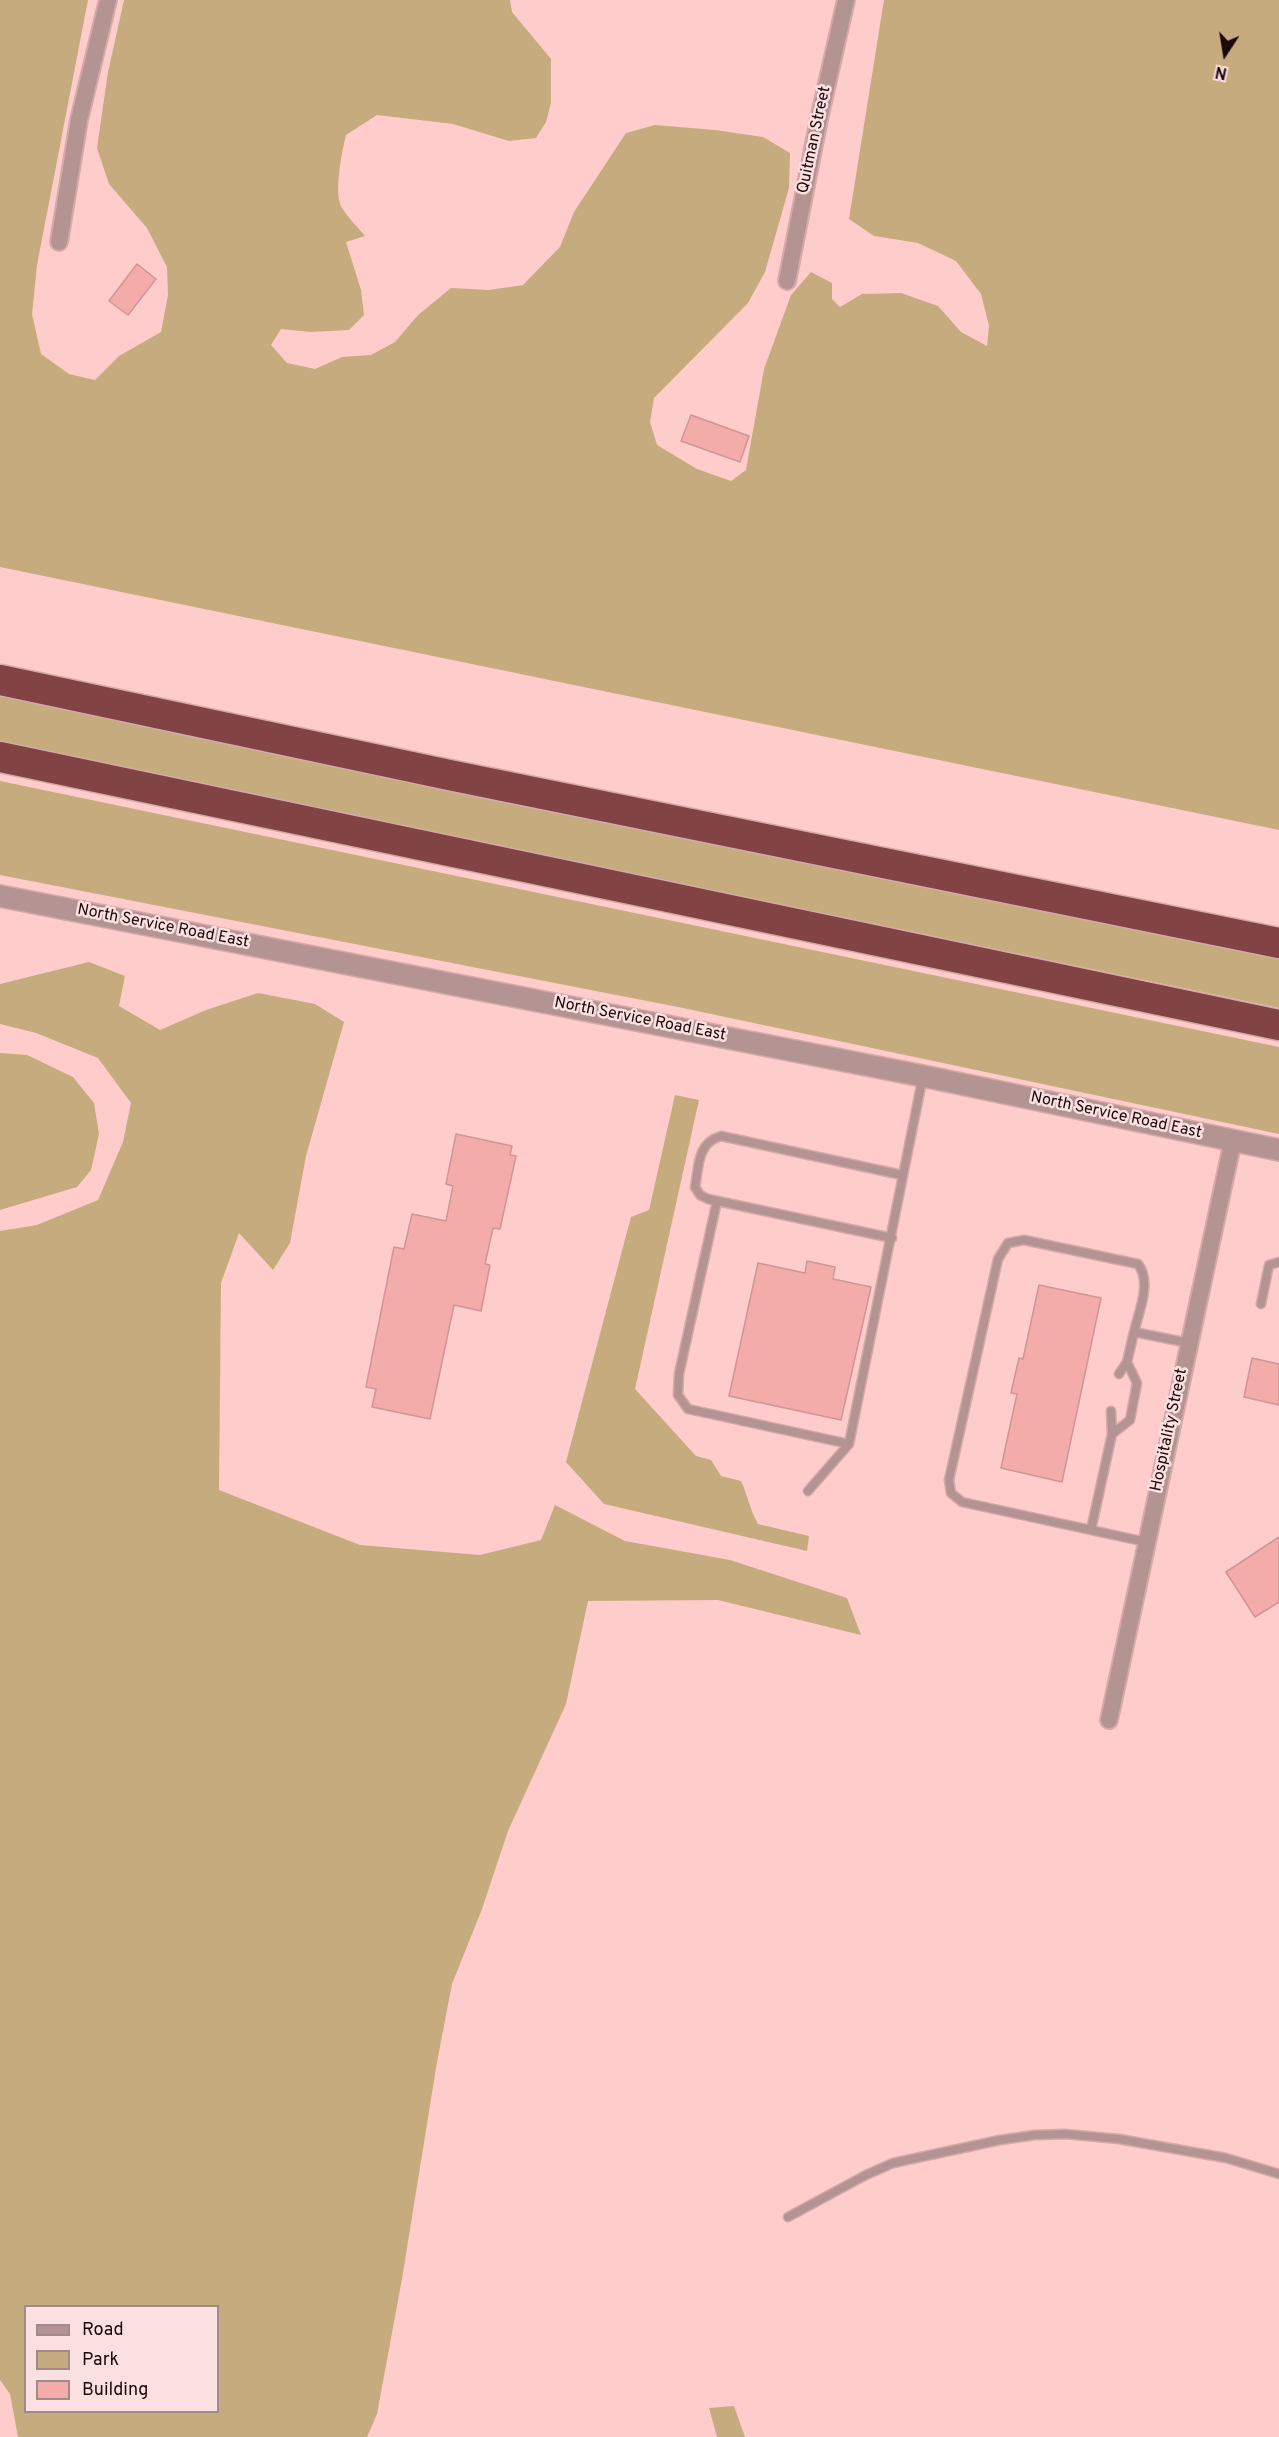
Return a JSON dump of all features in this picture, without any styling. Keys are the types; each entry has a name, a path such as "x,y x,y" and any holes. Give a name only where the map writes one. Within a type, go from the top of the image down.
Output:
{"highway":[{"path":"0,680 465,778 1279,943"},
{"path":"0,757 1279,1025"}],"street":[{"path":"59,242 79,120 108,0"},
{"name":"Quitman Street","path":"787,280 819,119 846,0"},
{"name":"North Service Road East","path":"0,896 923,1076 1279,1150"},
{"name":"Hospitality Street","path":"1109,1720 1233,1140"}],"lane":[{"path":"808,1491 849,1444 923,1076"},
{"path":"892,1238 717,1201 700,1195 695,1187 704,1146 711,1139 721,1136 902,1175"},
{"path":"717,1201 679,1374 678,1395 688,1409 849,1444"},
{"path":"1119,1374 1127,1362 1145,1281 1144,1271 1138,1264 1024,1240 1008,1243 998,1259 950,1480 951,1492 962,1502 1146,1542"},
{"path":"1261,1304 1269,1265 1279,1262"},
{"path":"1134,1332 1189,1343"},
{"path":"1112,1434 1130,1420 1137,1383 1127,1362"},
{"path":"1092,1530 1112,1434 1111,1411"},
{"path":"788,2217 893,2163 1000,2140 1035,2135 1065,2134 1130,2140 1226,2158 1279,2174"}],"green space":[{"path":"0,0 88,0 37,265 32,314 41,354 69,374 95,380 119,356 161,332 168,295 167,267 147,228 109,184 97,148 108,72 124,0 510,0 512,12 551,59 551,103 546,122 536,138 509,141 453,124 377,115 346,135 339,171 338,191 341,206 365,236 346,242 361,290 364,315 349,330 311,332 281,329 271,345 287,363 315,369 342,357 371,355 395,342 418,315 451,288 489,290 523,285 560,247 574,212 626,133 655,125 715,130 763,137 790,153 789,188 765,272 748,303 654,398 650,422 657,445 697,469 731,481 746,470 764,369 791,295 811,272 832,283 832,299 840,307 862,294 901,293 938,306 961,332 987,346 989,326 981,294 956,261 918,243 874,236 849,219 884,0 1279,0 1279,830 0,567"},
{"path":"0,689 1279,956 1279,1008 0,742"},
{"path":"0,781 1279,1047 1279,1134 678,1007 0,875"},
{"path":"89,962 125,976 119,1006 160,1030 206,1010 258,993 315,1004 344,1022 306,1156 290,1243 273,1270 239,1233 221,1283 219,1490 360,1545 480,1555 541,1540 555,1505 625,1541 730,1560 847,1598 861,1635 718,1600 588,1601 566,1704 508,1831 482,1909 452,1984 377,2414 367,2437 18,2437 10,2394 0,2380 0,1231 37,1225 98,1200 123,1142 131,1103 98,1058 36,1033 0,1024 0,984"},
{"path":"0,1053 27,1055 73,1077 94,1103 99,1134 91,1170 77,1187 0,1210"},
{"path":"675,1095 699,1100 635,1389 696,1456 711,1460 721,1476 741,1481 758,1524 809,1536 807,1551 604,1504 566,1462 631,1217 649,1210"},
{"path":"734,2406 745,2437 717,2437 709,2408"}],"building":[{"path":"137,264 156,279 128,315 109,301"},
{"path":"691,415 749,436 740,462 681,441"},
{"path":"456,1134 512,1146 510,1155 516,1156 500,1229 493,1228 485,1264 490,1265 481,1311 454,1305 430,1419 372,1407 376,1389 366,1387 394,1247 404,1249 412,1214 446,1221 453,1186 446,1184"},
{"path":"807,1261 835,1267 833,1279 871,1287 841,1420 729,1396 758,1263 805,1273"},
{"path":"1039,1285 1101,1298 1062,1482 1001,1468 1017,1394 1011,1393 1019,1358 1023,1359"},
{"path":"1252,1358 1279,1364 1279,1405 1244,1397"},
{"path":"1279,1537 1279,1602 1255,1617 1226,1572"}]}
